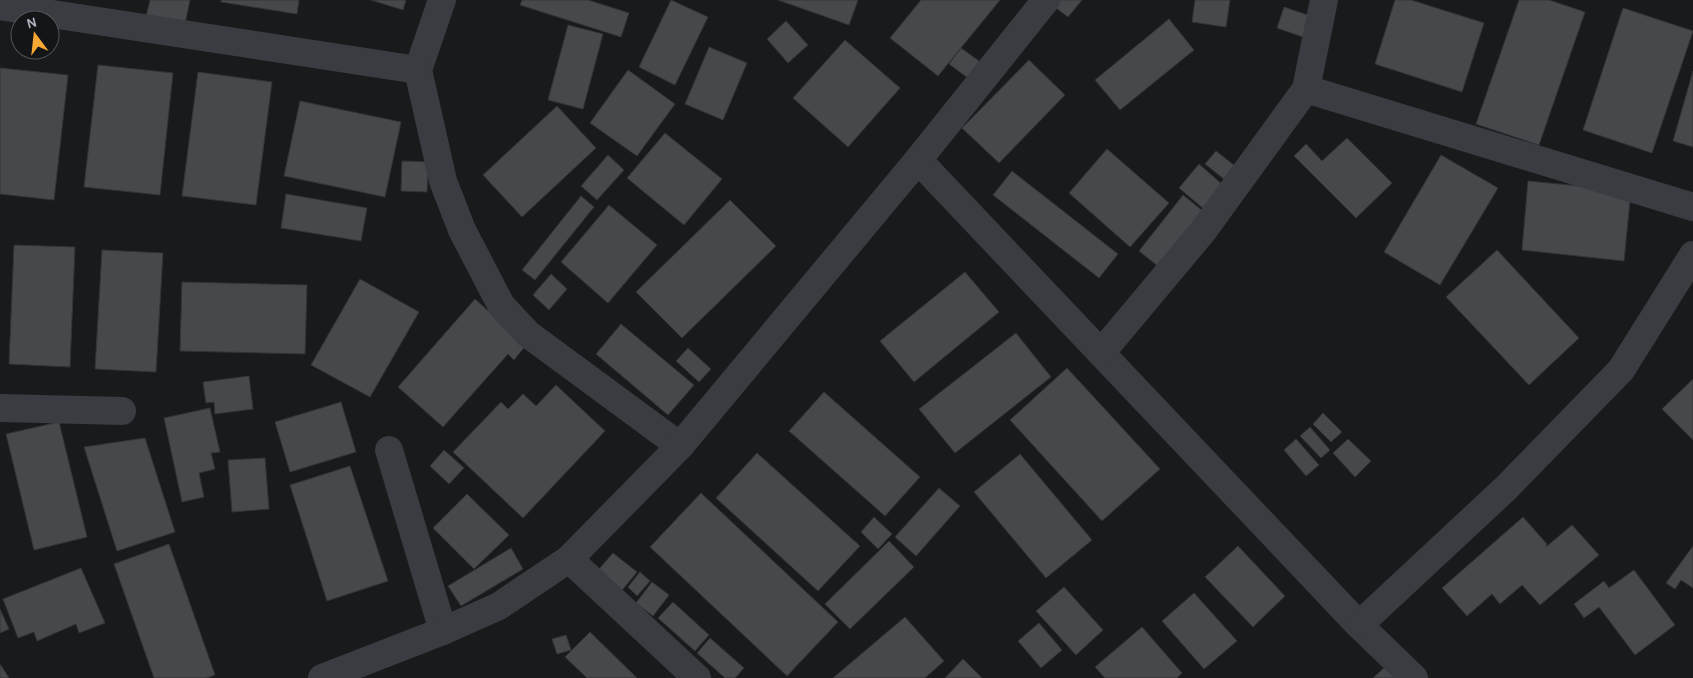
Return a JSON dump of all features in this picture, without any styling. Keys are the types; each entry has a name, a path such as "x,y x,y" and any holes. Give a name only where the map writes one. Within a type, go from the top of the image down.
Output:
{"street":[{"path":"442,0 418,70 443,181 462,230 501,305 528,334 680,446"},
{"path":"322,678 443,631 499,606 568,559 680,446 918,160 1046,0"},
{"path":"1101,353 1203,231 1306,89 1324,0"},
{"path":"0,6 418,70"},
{"path":"1306,89 1693,207"},
{"path":"918,160 1360,625 1414,678"},
{"path":"1360,625 1506,488 1621,370 1693,255"},
{"path":"0,408 122,410"},
{"path":"389,450 443,631"},
{"path":"568,559 697,678"}],"building":[{"path":"150,0 190,0 185,24 146,17"},
{"path":"221,0 299,0 297,14 221,2"},
{"path":"371,0 406,0 403,10"},
{"path":"522,0 588,0 629,13 621,37 520,5"},
{"path":"671,0 708,17 675,85 639,67"},
{"path":"778,0 858,0 849,25"},
{"path":"921,0 1000,0 938,76 890,38"},
{"path":"1057,0 1082,0 1068,17 1052,5"},
{"path":"1195,0 1230,0 1226,27 1192,22"},
{"path":"1395,0 1411,0 1484,23 1462,92 1375,64"},
{"path":"1519,0 1549,0 1585,12 1539,145 1476,124"},
{"path":"1284,7 1316,18 1309,39 1277,28"},
{"path":"1623,8 1693,31 1652,153 1583,130"},
{"path":"1169,19 1194,50 1120,110 1095,80"},
{"path":"786,21 808,45 788,63 767,39"},
{"path":"568,25 603,34 583,109 548,100"},
{"path":"845,40 900,88 848,147 793,98"},
{"path":"709,47 747,63 723,120 685,104"},
{"path":"961,48 979,61 968,78 949,64"},
{"path":"1029,60 1065,95 999,163 962,128"},
{"path":"98,65 173,73 160,195 84,187"},
{"path":"0,68 68,75 54,200 0,194"},
{"path":"628,70 675,104 637,156 590,123"},
{"path":"1693,71 1693,147 1673,141"},
{"path":"198,72 272,82 256,205 182,196"},
{"path":"300,101 401,122 385,197 284,176"},
{"path":"557,106 596,148 522,217 483,175"},
{"path":"665,133 722,179 684,225 627,178"},
{"path":"1347,138 1392,183 1356,218 1294,156 1306,144 1322,161"},
{"path":"1107,149 1169,203 1130,247 1069,193"},
{"path":"1216,151 1235,166 1224,179 1205,164"},
{"path":"608,155 624,170 597,200 581,186"},
{"path":"1441,155 1498,188 1440,285 1384,252"},
{"path":"402,161 428,162 427,192 401,191"},
{"path":"1199,164 1224,186 1204,209 1179,188"},
{"path":"1012,171 1118,254 1099,278 993,195"},
{"path":"1528,181 1631,191 1624,261 1522,250"},
{"path":"286,194 367,208 361,241 281,228"},
{"path":"1183,195 1204,212 1159,267 1139,251"},
{"path":"581,196 594,207 535,280 522,270"},
{"path":"730,200 776,246 682,338 636,292"},
{"path":"609,205 657,245 608,303 561,262"},
{"path":"14,245 75,247 70,367 9,364"},
{"path":"102,250 163,253 156,372 95,369"},
{"path":"1497,250 1579,338 1529,385 1446,297"},
{"path":"965,272 999,312 914,382 880,341"},
{"path":"551,274 567,289 549,310 533,295"},
{"path":"360,279 419,312 370,397 311,365"},
{"path":"182,282 307,285 305,354 180,351"},
{"path":"475,299 526,345 514,360 508,354 443,427 398,387"},
{"path":"621,324 694,385 668,415 596,354"},
{"path":"1016,333 1051,377 955,453 919,409"},
{"path":"688,348 711,369 699,382 676,361"},
{"path":"1067,368 1160,469 1102,521 1010,420"},
{"path":"249,376 253,409 215,414 214,402 206,403 203,382"},
{"path":"1693,379 1693,440 1662,409"},
{"path":"556,385 605,431 523,518 453,452 501,402 508,409 523,394 536,406"},
{"path":"824,392 920,477 885,516 789,431"},
{"path":"341,402 356,452 290,472 275,422"},
{"path":"210,408 220,452 211,453 215,469 199,473 204,497 182,502 164,418"},
{"path":"1323,413 1342,432 1331,442 1313,424"},
{"path":"59,422 87,537 34,550 6,434"},
{"path":"1310,427 1330,450 1321,458 1300,436"},
{"path":"145,438 175,532 117,551 84,447"},
{"path":"1296,439 1319,465 1306,476 1284,450"},
{"path":"1348,439 1371,461 1355,477 1333,453"},
{"path":"444,450 464,468 449,484 430,466"},
{"path":"757,453 860,546 818,591 716,498"},
{"path":"1020,454 1092,540 1046,578 974,492"},
{"path":"265,458 269,509 232,512 228,460"},
{"path":"350,466 388,581 327,601 290,485"},
{"path":"939,488 960,506 916,556 895,537"},
{"path":"701,493 838,622 787,676 650,547"},
{"path":"467,494 509,535 474,569 433,528"},
{"path":"874,517 892,534 878,549 861,532"},
{"path":"1523,517 1547,544 1546,547 1572,525 1599,555 1540,605 1522,585 1500,604 1492,594 1467,616 1442,588"},
{"path":"889,541 914,567 850,629 825,604"},
{"path":"169,544 215,675 207,678 154,678 114,564"},
{"path":"1238,546 1285,596 1253,627 1205,577"},
{"path":"1693,546 1693,588 1681,580 1675,589 1666,583"},
{"path":"511,548 523,569 461,606 448,586"},
{"path":"613,553 637,572 618,595 594,575"},
{"path":"81,568 105,623 79,633 76,624 37,641 34,632 18,638 3,599"},
{"path":"1634,570 1675,625 1635,655 1599,607 1584,618 1574,604 1604,581 1609,588"},
{"path":"640,572 650,581 637,596 628,587"},
{"path":"652,582 669,595 653,616 636,603"},
{"path":"1064,587 1103,630 1076,655 1036,611"},
{"path":"1194,593 1237,641 1204,669 1162,621"},
{"path":"673,602 709,635 695,651 658,618"},
{"path":"0,609 9,629 0,633"},
{"path":"905,617 944,661 925,678 833,678"},
{"path":"1039,623 1062,650 1041,668 1018,641"},
{"path":"1142,627 1182,673 1177,678 1105,678 1095,667"},
{"path":"590,632 637,678 587,678 565,657"},
{"path":"566,635 571,650 557,654 552,639"},
{"path":"710,638 744,668 735,678 725,678 697,653"},
{"path":"963,659 982,678 945,678"},
{"path":"0,664 9,678 0,678"},
{"path":"1385,667 1395,678 1373,678"}]}
